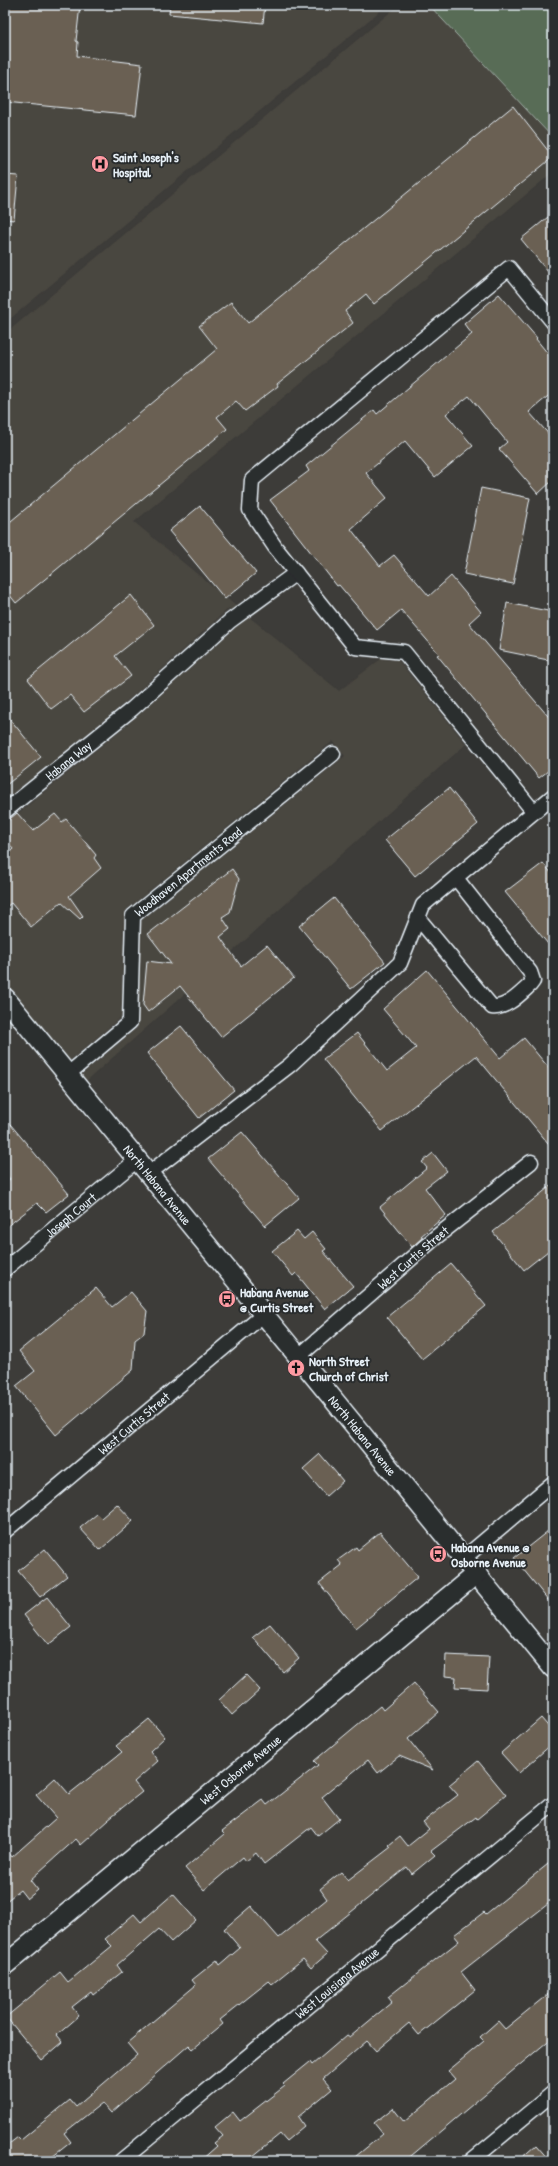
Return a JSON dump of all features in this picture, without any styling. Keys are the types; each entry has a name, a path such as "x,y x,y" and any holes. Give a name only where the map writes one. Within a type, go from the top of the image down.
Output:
{"street":[{"path":"534,812 404,652 355,647 275,547 250,510 252,480 509,268 553,322"},
{"name":"Habana Way","path":"5,812 132,709 230,621 296,573"},
{"name":"Woodhaven Apartments Road","path":"68,1075 130,1022 132,916 333,754"},
{"name":"Joseph Court","path":"5,1269 142,1167 290,1065 400,963 423,906 553,796"},
{"path":"418,918 492,1007 497,1008 504,1005 530,985 533,981 530,972 456,878"},
{"name":"North Habana Avenue","path":"5,998 553,1668"},
{"name":"West Curtis Street","path":"298,1357 436,1237 531,1162"},
{"name":"West Curtis Street","path":"5,1532 263,1315"},
{"path":"464,1558 553,1483"},
{"name":"West Osborne Avenue","path":"5,1966 476,1573"},
{"name":"West Louisiana Avenue","path":"121,2161 553,1804"},
{"path":"471,2161 553,2093"}],"shaded area":[{"name":"Saint Joseph's Hospital","path":"5,5 387,5 5,323"},
{"path":"399,5 429,5 553,138 553,172 134,522 339,691 381,659 398,660 466,744 84,1083 79,1077 136,1029 138,1023 141,921 345,756 333,741 127,909 124,915 121,1017 68,1062 5,985 5,824 132,721 242,622 229,608 126,702 5,800 5,334"}],"green space":[{"path":"429,5 553,5 553,138 538,122"}],"building":[{"path":"5,5 80,5 76,41 78,42 77,56 142,64 136,115 5,102"},
{"path":"170,5 265,5 263,23 169,14"},
{"path":"513,106 553,157 374,304 366,294 345,311 353,323 277,384 278,386 245,411 236,401 217,417 227,429 16,603 5,589 5,526 217,349 199,326 231,302 248,323"},
{"path":"5,175 18,176 14,220 5,219"},
{"path":"553,213 553,278 521,239"},
{"path":"499,294 537,338 536,339 553,360 553,392 529,412 553,439 553,480 538,494 499,449 507,442 469,396 446,414 473,446 435,477 405,441 366,473 387,498 351,529 380,566 394,555 429,596 451,576 481,612 469,623 553,722 553,767 539,778 437,655 439,654 401,610 377,630 339,585 337,586 270,500 309,471 306,466 374,410 377,414 472,334 464,324"},
{"path":"481,488 530,498 513,584 464,574"},
{"path":"200,506 256,573 225,599 169,531"},
{"path":"131,595 154,625 115,656 131,676 84,712 70,695 51,709 28,679"},
{"path":"507,603 553,612 553,661 499,650"},
{"path":"5,713 41,757 5,786"},
{"path":"449,788 478,824 415,876 385,840"},
{"path":"17,813 33,831 55,814 62,822 66,819 96,855 94,858 101,868 69,896 83,916 80,919 61,902 31,927 11,903 5,908 5,856 13,849 5,839 5,823"},
{"path":"543,863 553,875 553,950 505,892"},
{"path":"232,869 239,879 230,912 222,917 230,929 220,937 241,966 267,945 294,978 221,1037 180,986 148,1012 143,1005 147,961 171,964 148,934"},
{"path":"334,898 385,962 351,989 299,926"},
{"path":"427,970 500,1058 524,1038 553,1073 553,1149 476,1056 382,1131 323,1059 357,1033 387,1071 416,1048 383,1009"},
{"path":"181,1026 234,1090 199,1118 147,1053"},
{"path":"5,1118 69,1194 46,1212 37,1203 5,1228 5,1184 10,1179 5,1173"},
{"path":"242,1132 299,1198 265,1226 208,1159"},
{"path":"433,1153 447,1171 425,1188 446,1215 421,1236 423,1237 412,1247 380,1207 427,1168 422,1162"},
{"path":"553,1184 553,1247 524,1270 493,1232"},
{"path":"297,1231 304,1239 312,1232 326,1249 323,1251 353,1286 325,1309 296,1273 293,1276 272,1251"},
{"path":"451,1264 486,1306 422,1359 387,1317"},
{"path":"96,1288 112,1307 131,1292 147,1311 144,1333 135,1340 133,1370 56,1435 16,1386 35,1371 19,1351"},
{"path":"320,1454 343,1481 326,1496 303,1469"},
{"path":"117,1504 133,1521 100,1550 80,1528 97,1514 101,1518"},
{"path":"553,1527 553,1606 514,1558"},
{"path":"380,1532 418,1577 356,1628 319,1583 342,1565 338,1560 356,1547 358,1550"},
{"path":"45,1549 67,1576 40,1597 18,1571"},
{"path":"47,1597 71,1627 48,1645 24,1615"},
{"path":"270,1624 299,1658 283,1672 253,1637"},
{"path":"446,1655 489,1657 487,1689 455,1687 456,1677 445,1676"},
{"path":"246,1675 260,1690 232,1715 219,1700"},
{"path":"414,1683 439,1712 408,1739 433,1770 399,1756 378,1773 368,1760 322,1797 339,1819 318,1836 311,1827 264,1864 256,1853 246,1861 243,1857 204,1890 185,1868 225,1834 222,1831 263,1800 267,1805 318,1765 314,1761 351,1730 380,1706 383,1710"},
{"path":"541,1718 553,1732 553,1743 519,1773 501,1753"},
{"path":"149,1719 165,1737 150,1751 158,1761 134,1782 142,1792 108,1819 109,1820 81,1845 76,1839 30,1880 38,1890 27,1899 20,1890 5,1902 5,1848 12,1857 56,1818 36,1795 55,1778 69,1794 122,1752 116,1746"},
{"path":"478,1761 506,1795 477,1819 476,1817 431,1851 435,1855 412,1874 407,1867 315,1941 327,1954 311,1968 303,1959 272,1984 269,1981 220,2020 223,2024 193,2049 189,2045 111,2113 102,2103 64,2133 71,2142 47,2161 5,2161 5,2147 18,2137 21,2140 70,2100 76,2107 137,2055 127,2043 196,1985 192,1980 217,1960 220,1965 240,1948 224,1929 251,1906 279,1938 327,1899 320,1889 341,1872 348,1880 391,1847 389,1845 400,1836 408,1846 429,1829 423,1822 458,1795 449,1785"},
{"path":"553,1860 553,1900 461,1972 475,1990 419,2035 409,2023 376,2051 367,2041 323,2079 332,2089 298,2117 304,2126 286,2141 280,2134 247,2161 200,2161 217,2146 214,2143 223,2136 215,2127 233,2112 240,2121 285,2086 283,2084 310,2062 312,2065 347,2035 350,2037 392,2002 388,1997 459,1941 454,1935 484,1912 486,1914"},
{"path":"173,1894 196,1920 171,1942 159,1929 117,1965 122,1972 93,1995 91,1992 72,2007 79,2016 57,2035 63,2042 42,2060 6,2017 60,1972 68,1982 112,1946 105,1939 134,1914 141,1922"},
{"path":"553,1990 553,2037 405,2161 350,2161 383,2134 374,2123 393,2108 404,2122 455,2079 448,2071 484,2041 480,2037 498,2021 505,2029"},
{"path":"536,2145 550,2161 518,2161"}],"place":[{"name":"Saint Joseph's Hospital","path":"100,164"},
{"name":"Habana Avenue @ Curtis Street","path":"227,1299"},
{"name":"North Street Church of Christ","path":"296,1368"},
{"name":"Habana Avenue @ Osborne Avenue","path":"438,1554"}]}
